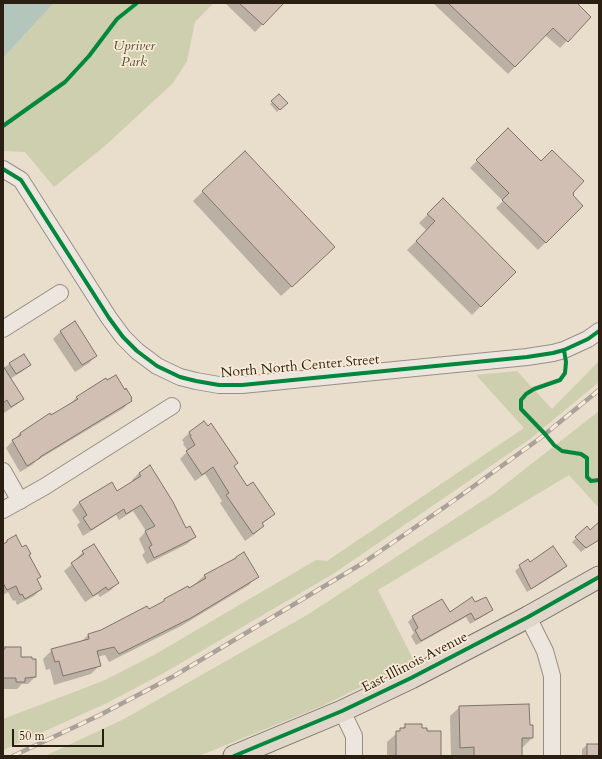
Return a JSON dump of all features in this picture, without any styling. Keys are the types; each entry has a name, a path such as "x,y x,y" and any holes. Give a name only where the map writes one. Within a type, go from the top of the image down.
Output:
{"main road":[{"name":"East Illinois Avenue","path":"234,756 342,711 411,678 599,577"}],"street":[{"name":"North North Center Street","path":"3,169 21,180 109,318 123,337 137,351 157,366 180,377 219,385 242,385 542,355 571,348 599,331"},
{"path":"3,328 60,293"},
{"path":"3,510 20,501 172,406"},
{"path":"3,471 20,501"},
{"path":"528,616 545,651 552,676 552,756"},
{"path":"342,711 354,736 354,756"}],"green space":[{"name":"Upriver Park","path":"54,3 214,3 195,22 187,61 173,83 106,145 54,187 25,152 3,151 3,58"},
{"path":"599,361 599,382 530,439 333,574 162,674 109,702 3,750 3,719 103,681 154,655 316,560 327,561 524,428 476,375 517,371 552,409"},
{"path":"599,411 599,508 569,475 378,590 414,661 322,706 199,756 45,756 124,719 307,615 493,494"}],"shaded area":[{"path":"3,3 54,3 3,58"}],"building":[{"path":"239,3 284,3 263,25"},
{"path":"448,3 577,3 591,17 568,42 553,28 515,67"},
{"path":"279,94 288,103 280,110 271,101"},
{"path":"508,128 541,161 552,150 584,181 573,193 573,195 583,206 546,243 502,200 509,193 476,160"},
{"path":"245,151 335,247 292,287 202,191"},
{"path":"443,198 516,272 481,307 416,241 435,221 427,214"},
{"path":"75,321 97,356 82,365 60,331"},
{"path":"24,354 31,365 16,374 9,363"},
{"path":"3,366 24,399 11,407 7,400 3,403"},
{"path":"116,375 125,390 126,388 132,398 132,401 27,466 12,440 50,413 51,415 78,399 76,397 106,378 107,380"},
{"path":"204,421 208,426 211,423 238,463 234,466 247,486 253,482 275,514 262,523 264,526 253,534 226,495 229,493 213,467 202,475 186,451 195,445 189,432"},
{"path":"150,465 173,502 186,528 190,526 196,537 154,558 149,547 152,545 145,531 155,526 141,505 126,514 124,509 91,530 83,518 87,515 79,502 112,482 117,491 141,476 139,473"},
{"path":"599,522 599,540 586,548 575,537 587,526 590,530"},
{"path":"16,535 22,547 26,545 31,554 29,555 41,577 37,579 42,589 25,599 22,594 20,595 16,586 7,590 3,583 3,544"},
{"path":"94,544 119,583 108,590 106,587 93,596 71,563 84,554 82,551"},
{"path":"553,546 567,566 531,589 519,565 528,559 530,562"},
{"path":"244,552 259,577 191,618 119,654 114,647 97,651 101,666 63,676 59,661 55,662 51,649 89,639 88,634 101,630 147,606 149,609 164,601 164,599 188,586 189,588 206,578 204,575 236,558"},
{"path":"472,597 475,602 486,597 493,610 475,620 471,613 421,641 415,630 418,628 412,616 442,599 450,612"},
{"path":"5,647 21,647 21,657 32,657 32,659 36,659 36,677 25,678 25,682 16,682 16,678 3,678 3,649 5,649"},
{"path":"529,704 530,725 533,725 533,738 522,738 522,756 474,756 474,747 460,748 459,706"},
{"path":"405,724 422,724 422,728 427,728 427,731 441,731 441,756 396,756 396,731 400,731 400,728 405,728"},
{"path":"587,744 599,744 599,756 587,756"}],"railway":[{"path":"13,756 100,715 174,676 363,563 449,504 539,439 599,390"}],"cycle path":[{"path":"3,126 65,82 89,56 117,19 137,3"},
{"path":"3,169 21,180 109,318 123,337 137,351 157,366 180,377 219,385 242,385 527,357 564,350 588,339 599,331"},
{"path":"564,350 566,362 565,373 560,380 534,389 526,394 521,400 521,409 554,445 562,451 581,454 587,458 587,477 591,481 599,480"},
{"path":"234,756 342,711 411,678 528,617 599,577"}]}
